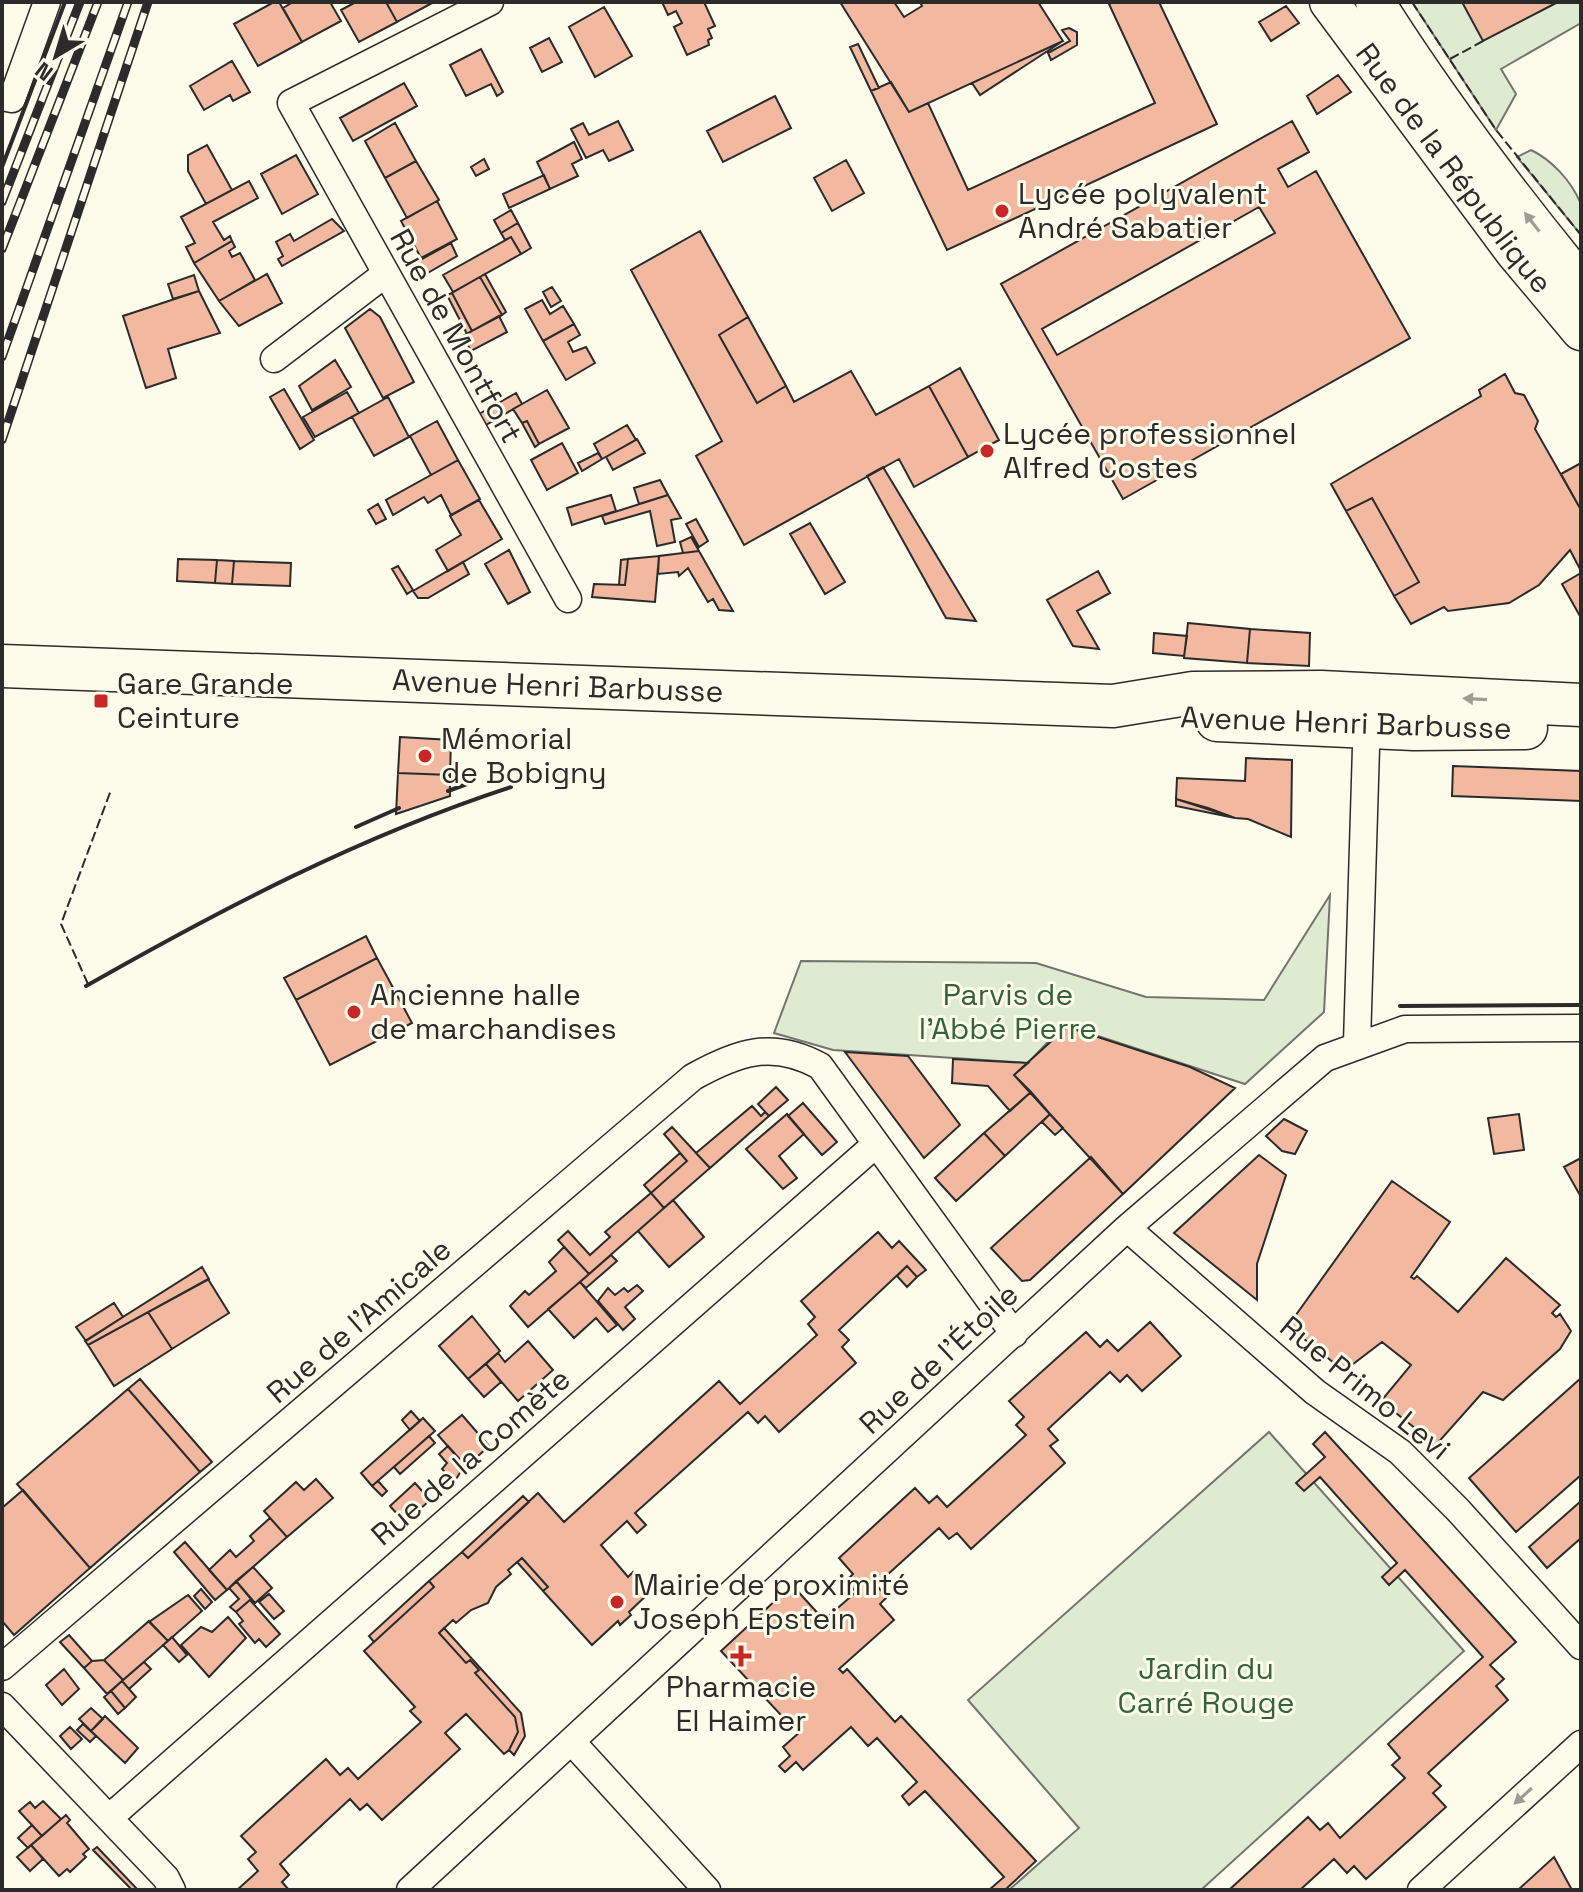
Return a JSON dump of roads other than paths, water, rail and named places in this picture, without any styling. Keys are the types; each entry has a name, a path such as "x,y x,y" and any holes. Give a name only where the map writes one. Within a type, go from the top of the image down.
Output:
{"main road":[{"name":"Rue de la République","path":"1329,2 1514,251 1581,331"},
{"name":"Rue de la République","path":"1375,2 1417,69 1581,283"},
{"name":"Avenue Henri Barbusse","path":"2,666 1113,706 1154,718 1581,705"},
{"name":"Avenue Henri Barbusse","path":"1367,710 1581,728"}],"street":[{"path":"2,97 12,99 47,2"},
{"name":"Rue de Montfort","path":"490,2 291,103 384,275 568,599"},
{"path":"274,359 384,275"},
{"path":"1357,1043 1367,710"},
{"name":"Rue de l'Étoile","path":"410,1890 1127,1228 1325,1058 1357,1043 1405,1029 1581,1028"},
{"name":"Rue de l'Amicale","path":"2,1667 693,1077 727,1058 772,1050 800,1055 820,1066 875,1145"},
{"path":"875,1145 1014,1334"},
{"name":"Rue de la Comète","path":"109,1818 875,1145"},
{"name":"Rue Primo Levi","path":"1127,1228 1315,1392 1400,1452 1458,1510 1581,1646"},
{"path":"2,1706 166,1878 172,1890"},
{"path":"572,1742 707,1890"},
{"path":"1421,1890 1581,1744"}],"railway":[{"path":"2,202 80,2"},
{"path":"2,249 98,2"},
{"path":"2,357 128,2"},
{"path":"2,440 148,2"}],"place":[{"name":"Lycée polyvalent André Sabatier","path":"1002,211"},
{"name":"Lycée professionnel Alfred Costes","path":"987,451"},
{"name":"Gare Grande Ceinture","path":"101,701"},
{"name":"Mémorial de Bobigny","path":"425,756"},
{"name":"Ancienne halle de marchandises","path":"354,1012"},
{"name":"Mairie de proximité Joseph Epstein","path":"617,1602"},
{"name":"Pharmacie El Haimer","path":"741,1656"}],"park label":[{"name":"Parvis de l'Abbé Pierre","path":"1008,1012"},
{"name":"Jardin du Carré Rouge","path":"1206,1686"}]}
